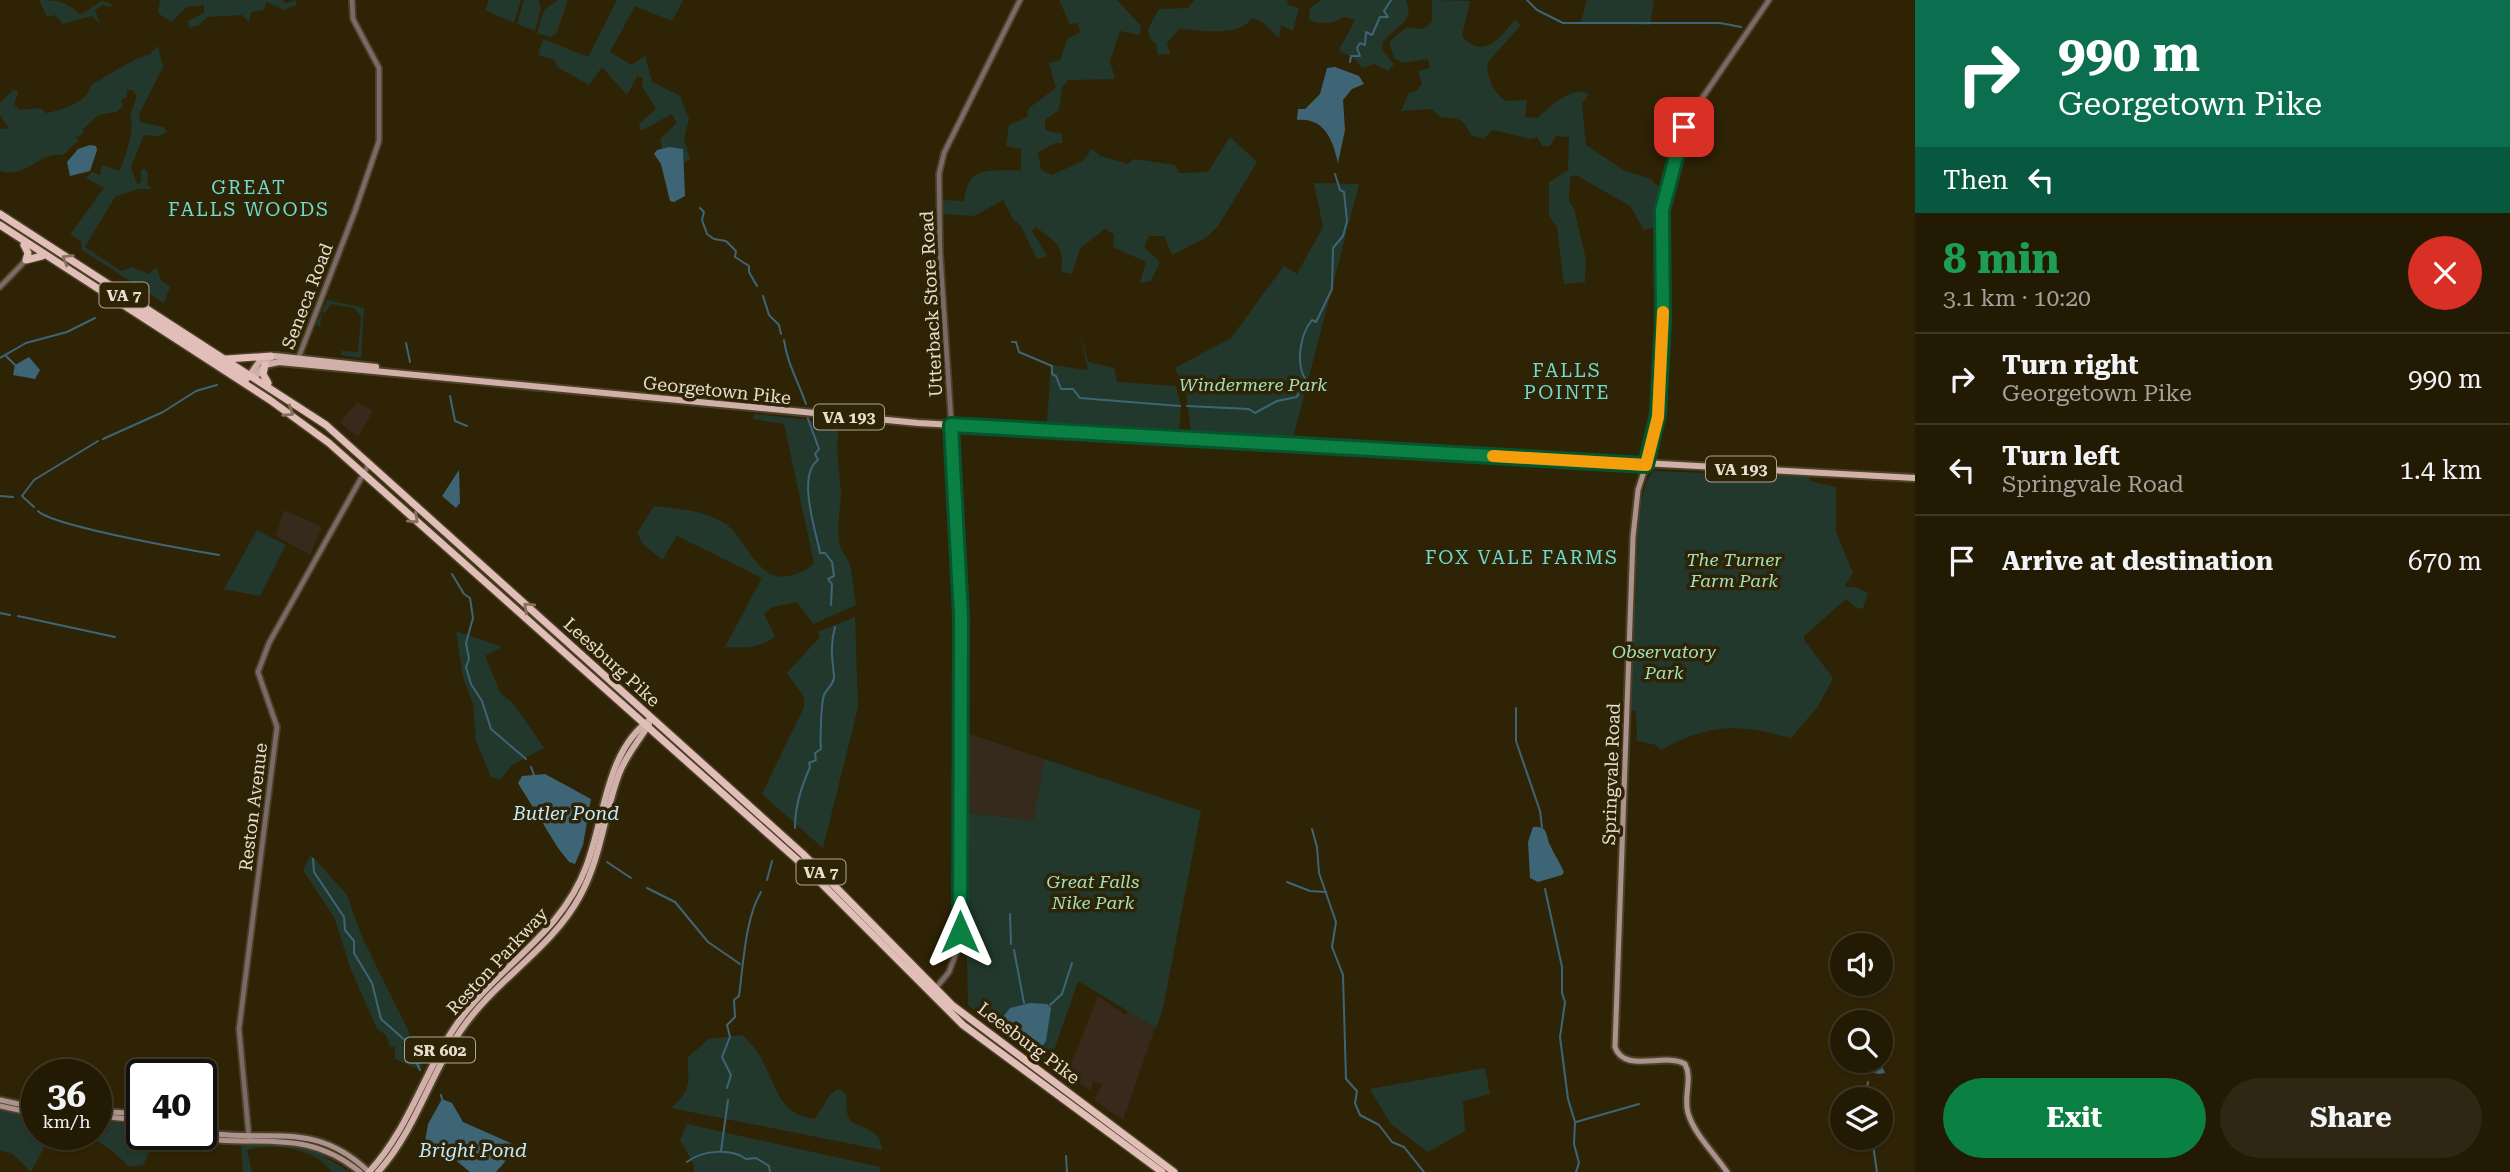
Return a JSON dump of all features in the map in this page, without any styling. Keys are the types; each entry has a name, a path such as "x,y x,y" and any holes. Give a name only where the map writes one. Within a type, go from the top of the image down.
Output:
{"highway":[{"name":"Leesburg Pike","path":"0,214 226,359 300,420 803,854 963,1025 1162,1172"},
{"name":"Leesburg Pike","path":"0,225 72,274 249,378 273,388 326,425 648,723"},
{"path":"21,241 27,251 26,260 43,256"},
{"path":"226,359 271,356"},
{"path":"265,365 263,376 273,388"},
{"name":"Leesburg Pike","path":"932,992 1174,1172"},
{"path":"1083,1113 1088,1112 1128,1136"}],"main road":[{"name":"Georgetown Pike","path":"271,356 358,363 397,372 951,425 1915,478"},
{"path":"249,378 259,362 271,356"},
{"name":"Georgetown Pike","path":"265,365 297,360"},
{"path":"249,378 265,365"},
{"name":"Springvale Road","path":"1646,465 1636,503 1632,551 1615,1047 1618,1055 1628,1060 1676,1060 1685,1064 1688,1072 1686,1102 1689,1116 1727,1172"},
{"name":"Reston Parkway","path":"369,1172 401,1130 440,1050 465,1014 488,987 543,936 570,901 590,856 614,771 648,723"},
{"name":"Reston Parkway","path":"378,1172 407,1133 444,1056 464,1026 493,991 549,939 575,906 597,858 619,775 648,723"},
{"path":"0,1100 21,1105"},
{"path":"0,1106 21,1111"},
{"path":"217,1134 250,1139 285,1134 312,1138 348,1154 369,1172"},
{"path":"217,1137 306,1143 337,1155 360,1172"}],"street":[{"name":"Seneca Road","path":"297,360 379,141 379,68 353,19 352,0"},
{"name":"Utterback Store Road","path":"932,992 953,962 960,932 961,616 940,252 940,167 1020,0"},
{"name":"Springvale Road","path":"1646,465 1658,414 1663,322 1662,210 1678,140 1688,119 1769,0"},
{"path":"0,286 26,260"},
{"name":"Reston Avenue","path":"250,1139 239,1029 277,727 258,673 269,643 369,464"}],"shaded area":[{"path":"357,402 373,411 358,437 340,423"},
{"path":"284,510 322,527 310,555 276,536"},
{"path":"964,732 1044,759 1035,820 964,813"},
{"path":"1098,996 1125,1015 1128,1010 1155,1028 1123,1120 1094,1100 1103,1084 1093,1081 1091,1091 1067,1074"}],"green space":[{"path":"39,0 63,3 80,15 102,1 111,4 111,7 103,5 95,10 100,24 92,16 63,24 55,15 47,17"},
{"path":"160,0 281,0 286,3 296,0 296,5 284,10 266,2 264,10 251,12 249,22 242,15 207,17 199,25 189,28 188,21 204,13 204,5 187,7 171,22 158,13"},
{"path":"489,0 521,0 514,23 485,10"},
{"path":"524,0 538,0 541,8 535,31 517,24"},
{"path":"558,0 568,0 556,34 550,37 537,33 544,10"},
{"path":"617,0 683,0 672,21 635,6 610,52 631,65 645,56 652,82 680,96 689,119 684,139 690,159 680,165 662,149 660,139 677,123 672,114 641,131 639,124 656,109 642,86 643,78 637,76 627,95 602,67 589,85 557,67 555,60 538,55 543,39 588,57"},
{"path":"1059,0 1117,0 1141,26 1140,35 1120,31 1110,61 1115,79 1068,80 1062,88 1059,110 1045,120 1045,130 1062,134 1062,143 1055,143 1038,152 1041,170 1052,175 1083,161 1092,149 1100,156 1128,164 1134,159 1175,165 1179,173 1208,172 1230,137 1257,162 1218,226 1207,237 1172,255 1164,236 1149,236 1144,247 1160,262 1151,281 1140,283 1146,262 1113,247 1114,234 1105,229 1080,248 1072,274 1061,272 1062,256 1058,245 1036,227 1032,231 1047,256 1037,259 1021,226 1013,219 1003,200 974,216 941,214 941,200 964,201 971,180 976,175 991,171 1021,170 1021,149 1006,146 1009,125 1027,117 1029,108 1056,88 1049,63 1060,60 1068,38 1081,32 1077,23 1070,24"},
{"path":"1194,0 1287,0 1288,5 1299,8 1293,31 1281,25 1279,38 1261,21 1252,18 1246,24 1229,31 1179,29 1167,43 1170,54 1158,55 1148,29 1159,9 1188,8"},
{"path":"1321,0 1406,0 1409,12 1405,21 1383,41 1382,50 1394,64 1388,71 1374,64 1362,68 1356,60 1339,50 1355,20 1344,17 1327,23 1309,20 1310,8"},
{"path":"1432,0 1470,1 1462,36 1477,46 1497,40 1515,20 1521,25 1487,63 1490,80 1497,93 1505,101 1527,100 1525,117 1538,118 1569,94 1589,94 1582,104 1586,145 1625,171 1651,179 1661,189 1656,204 1657,227 1644,230 1630,206 1576,175 1570,177 1569,202 1574,208 1586,260 1585,282 1564,284 1557,227 1549,216 1549,182 1568,170 1569,137 1556,136 1550,146 1542,146 1537,137 1531,139 1493,130 1483,139 1471,135 1460,120 1442,118 1431,109 1401,111 1409,93 1417,91 1422,84 1418,71 1430,68 1428,59 1402,63 1394,58 1389,42 1407,27 1423,29 1432,22"},
{"path":"1587,0 1654,0 1650,25 1581,22"},
{"path":"158,46 163,67 139,114 140,122 164,127 167,132 159,136 144,135 131,167 137,184 141,183 141,171 144,168 148,173 147,184 152,189 137,189 115,197 85,247 121,271 132,267 149,274 156,267 161,280 170,287 164,303 82,250 81,241 70,235 104,188 86,178 92,172 100,175 102,165 119,171 131,135 130,116 137,96 133,90 127,90 127,97 121,100 123,106 116,112 98,115 83,129 83,133 75,138 79,140 63,155 46,157 19,171 0,171 0,129 9,128 0,115 0,103 14,89 18,92 14,104 19,110 40,108 46,113 60,110 80,101 92,84 130,62 149,55"},
{"name":"Windermere Park","path":"1314,183 1359,184 1293,438 1191,431 1186,393 1175,368 1231,338 1284,266 1297,274 1323,227"},
{"path":"327,300 364,308 361,358 341,355 342,348 343,351 358,352 361,317 354,308 331,304 325,313 322,312 320,326 316,325"},
{"name":"Windermere Park","path":"1079,329 1088,362 1114,368 1117,382 1176,386 1181,406 1179,429 1047,422 1051,365 1088,370"},
{"path":"754,414 839,423 837,448 841,494 838,529 840,547 850,564 856,605 813,624 797,602 772,607 764,614 775,636 758,645 725,647 762,578 677,536 662,560 644,545 637,533 654,506 692,511 727,525 756,562 772,575 783,577 796,574 814,563 784,424 753,419"},
{"name":"The Turner Farm Park","path":"1654,471 1809,477 1810,481 1836,487 1836,532 1853,573 1844,587 1855,587 1868,593 1863,608 1858,609 1846,599 1804,636 1804,640 1833,678 1819,705 1791,738 1755,730 1724,729 1695,735 1661,750 1656,745 1637,741 1636,711 1630,711 1633,603 1636,602 1640,512 1643,494"},
{"path":"257,530 286,545 260,596 224,589"},
{"path":"855,617 858,707 823,848 762,794 804,707 804,697 787,673 820,637 818,632"},
{"path":"456,631 502,647 485,656 501,694 513,703 544,748 512,765 500,780 491,777 476,741 473,704 463,677"},
{"name":"Great Falls Nike Park","path":"1044,759 1201,811 1163,1008 1156,1028 1078,981 1049,1065 968,1005 964,824 964,813 1034,820"},
{"path":"311,855 347,895 362,937 409,1032 409,1041 401,1045 415,1050 422,1064 420,1070 395,1059 395,1046 390,1047 386,1035 377,1029 350,967 335,919 303,870"},
{"path":"743,1035 759,1055 781,1099 794,1112 815,1119 830,1095 838,1089 846,1094 847,1113 851,1122 876,1135 882,1150 671,1108 686,1091 688,1057 709,1039"},
{"path":"1485,1068 1490,1094 1463,1101 1465,1131 1428,1152 1391,1124 1370,1089"},
{"path":"0,1110 21,1115 21,1150 43,1150 31,1172 12,1153 0,1151"},
{"path":"112,1122 126,1124 126,1150 151,1150 143,1165 129,1167 111,1150"},
{"path":"687,1124 880,1167 880,1172 694,1172 694,1165 680,1140"},
{"path":"276,1143 309,1147 350,1172 332,1172 325,1164 305,1152 270,1147 247,1150 252,1172 243,1172 241,1146"}],"water":[{"path":"1335,67 1359,76 1364,84 1352,89 1343,100 1345,130 1338,163 1330,139 1321,126 1307,120 1297,120 1298,109 1305,109 1320,94 1327,68"},
{"path":"96,146 97,150 90,171 70,176 67,162 78,149"},
{"path":"669,147 683,149 685,196 674,202 670,201 661,164 654,154 657,150"},
{"path":"29,357 40,370 35,379 13,375 15,365"},
{"path":"459,470 460,503 456,508 442,496"},
{"name":"Butler Pond","path":"545,774 591,799 583,845 575,864 569,862 558,848 518,783 522,776"},
{"path":"1533,827 1542,828 1546,832 1564,872 1562,875 1538,882 1530,878 1528,842"},
{"path":"1030,1003 1047,1004 1051,1008 1046,1041 1038,1052 999,1022 1010,1008"},
{"name":"Bright Pond","path":"442,1099 452,1103 463,1122 515,1145 514,1151 496,1172 470,1172 441,1148 425,1142 428,1124"}],"waterway":[{"path":"1350,62 1351,56 1360,56 1357,48 1360,43 1365,45 1366,32 1372,35 1380,17 1388,17 1384,11 1391,0"},
{"path":"1527,0 1537,10 1563,23 1720,23 1741,27"},
{"path":"1187,406 1249,409 1255,413 1277,401 1297,397 1306,380 1300,358 1304,333 1312,320 1316,322 1332,289 1333,248 1343,236 1347,221 1344,192 1340,190 1335,174"},
{"path":"700,208 704,212 702,220 707,234 714,239 726,241 736,251 735,257 749,266 749,272 757,286"},
{"path":"763,296 769,315 779,325 781,334"},
{"path":"0,358 26,343 67,332 95,318"},
{"path":"784,340 790,364 806,404"},
{"path":"1012,342 1016,342 1019,352 1052,366 1052,374 1056,376 1061,389 1073,389 1080,398 1180,406"},
{"path":"406,343 410,362"},
{"path":"6,356 15,365"},
{"path":"103,439 163,412 196,391 217,385"},
{"path":"450,396 455,421 467,426"},
{"path":"807,416 819,449 815,454 818,460 812,468 808,491 820,553 825,553 832,562 834,576 828,579 832,584 831,605"},
{"path":"22,496 34,480 98,441"},
{"path":"0,496 13,497"},
{"path":"23,497 34,507"},
{"path":"38,511 68,524 219,555"},
{"path":"452,574 464,594 470,598 473,618 466,643 469,659 466,667 471,684 482,701 491,729 526,759"},
{"path":"0,613 10,615"},
{"path":"18,616 115,637"},
{"path":"795,828 797,805 809,763 816,760 815,753 821,749 823,700 834,678 832,646 835,627"},
{"path":"1516,708 1516,741 1540,811 1542,827"},
{"path":"531,767 534,775"},
{"path":"1312,829 1317,847 1319,873 1336,922 1332,947 1343,975 1346,1079 1357,1091 1355,1103 1360,1115 1379,1125 1392,1142 1404,1147 1424,1172"},
{"path":"313,859 314,872 344,917 345,930 354,941 354,953 372,983 381,1019 407,1042 420,1070"},
{"path":"767,880 772,861"},
{"path":"607,862 631,878"},
{"path":"1287,882 1310,891 1326,892"},
{"path":"647,888 675,902 708,942 740,964"},
{"path":"1545,889 1562,967 1562,993 1565,1002 1560,1037 1568,1099 1575,1122 1574,1144 1579,1163 1576,1172"},
{"path":"727,1088 731,1075 722,1057 730,1037 727,1025 735,1017 734,1000 739,996 748,929 761,892"},
{"path":"1010,914 1011,944"},
{"path":"1014,950 1024,1003"},
{"path":"1050,1005 1062,994 1072,963"},
{"path":"1867,1087 1868,1082"},
{"path":"441,1095 442,1099"},
{"path":"721,1151 728,1100"},
{"path":"1576,1122 1639,1104"},
{"path":"1874,1150 1877,1172"},
{"path":"687,1162 700,1155 725,1152 746,1159 756,1158 769,1166 770,1172"},
{"path":"1066,1156 1067,1172"}],"slow traffic":[{"path":"1493,456 1646,465 1658,417 1663,312"}],"district":[{"name":"GREAT FALLS WOODS","path":"249,198"},
{"name":"FALLS POINTE","path":"1567,381"},
{"name":"FOX VALE FARMS","path":"1522,557"}],"route":[{"path":"960,932 961,616 951,425 1646,465 1658,414 1663,322 1662,210 1678,140 1684,127"}],"park label":[{"name":"Observatory Park","path":"1664,661"}]}
